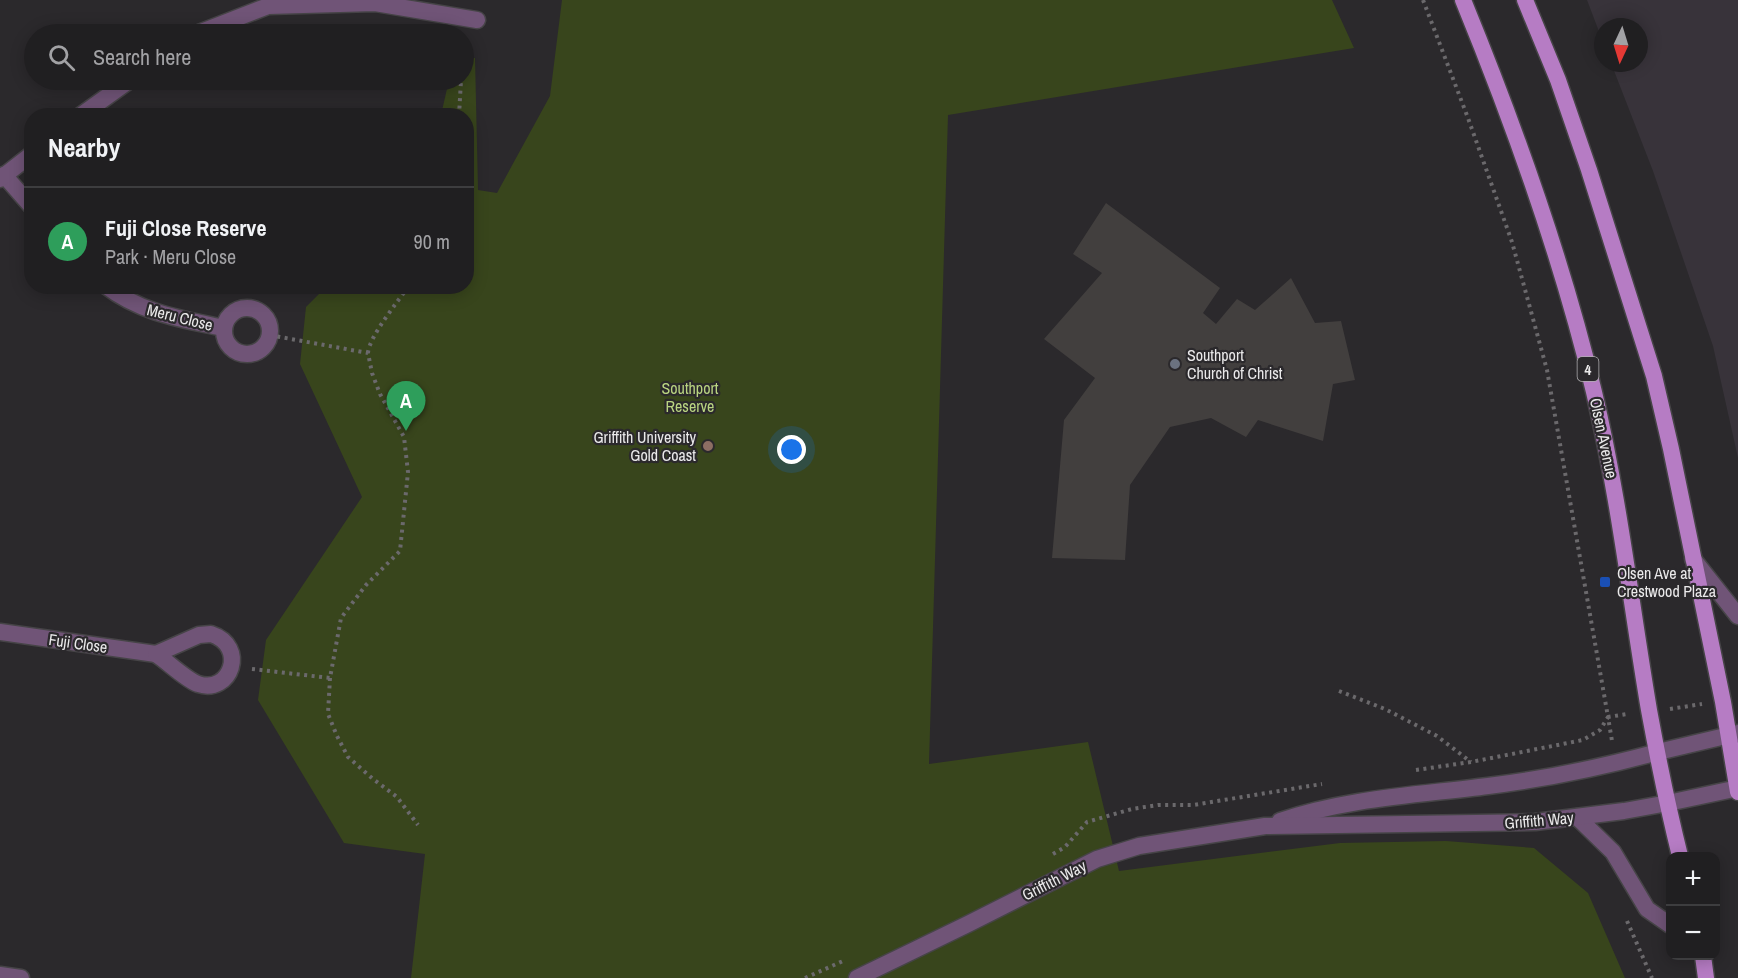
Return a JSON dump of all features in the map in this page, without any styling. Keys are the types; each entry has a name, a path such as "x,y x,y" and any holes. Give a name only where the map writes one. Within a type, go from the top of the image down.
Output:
{"main road":[{"name":"Olsen Avenue","path":"1463,0 1539,202 1572,307 1594,393 1617,499 1650,711 1679,852"},
{"path":"1525,0 1558,80 1589,170 1653,376 1671,449 1723,702 1733,734 1738,790"},
{"path":"1703,960 1706,978"}],"street":[{"path":"222,24 268,6 375,3 477,20"},
{"path":"91,108 116,90"},
{"path":"24,160 2,177 24,199"},
{"name":"Meru Close","path":"116,294 140,308 224,328"},
{"name":"Meru Close","path":"254,308 261,312 270,325 269,336 265,346 245,354 232,348 225,336 226,320 238,309 254,308"},
{"path":"1693,559 1738,616"},
{"name":"Fuji Close","path":"0,632 156,654 202,685 218,683 228,675 231,667"},
{"path":"156,654 199,635 211,634 224,640 228,646 232,654 231,667"},
{"name":"Griffith Way","path":"1265,826 1302,813 1385,796 1490,786 1616,763 1733,734"},
{"name":"Griffith Way","path":"857,978 1097,859 1138,846 1265,826 1535,822 1668,803 1738,790"},
{"path":"1577,817 1613,852 1647,909 1666,922"},
{"path":"0,975 21,978"}],"path":[{"path":"1423,0 1512,242 1547,370 1608,717 1723,702"},
{"path":"459,108 460,90"},
{"path":"404,294 374,338 368,353 380,394 404,437 408,472 400,551 366,585 341,618 330,678 328,714 348,756 372,779 397,797 418,825"},
{"path":"269,336 368,353"},
{"path":"231,667 330,678"},
{"path":"1339,692 1385,709 1437,736 1471,762"}],"shaded area":[{"path":"1587,0 1738,0 1738,458 1713,346 1653,171 1614,72 1648,72 1648,18 1594,18"}],"green space":[{"name":"Southport Reserve","path":"562,0 1332,0 1354,48 948,115 929,764 1088,742 1119,871 1340,843 1446,841 1534,848 1588,893 1625,978 411,978 425,854 344,843 258,700 266,640 362,497 300,364 306,307 319,294 474,294 474,108 443,108 447,90 474,90 475,58 478,190 497,193 550,96"}],"building":[{"path":"1106,203 1220,288 1203,313 1216,324 1237,299 1255,310 1291,278 1315,323 1341,321 1355,380 1333,384 1323,441 1258,420 1246,437 1211,418 1170,427 1130,485 1125,560 1052,558 1064,420 1095,378 1044,339 1102,273 1073,254"}],"place":[{"name":"Southport Church of Christ","path":"1175,364"},
{"name":"Fuji Close Reserve","path":"406,431"},
{"name":"Griffith University Gold Coast","path":"708,446"},
{"name":"Olsen Ave at Crestwood Plaza","path":"1605,582"}]}
